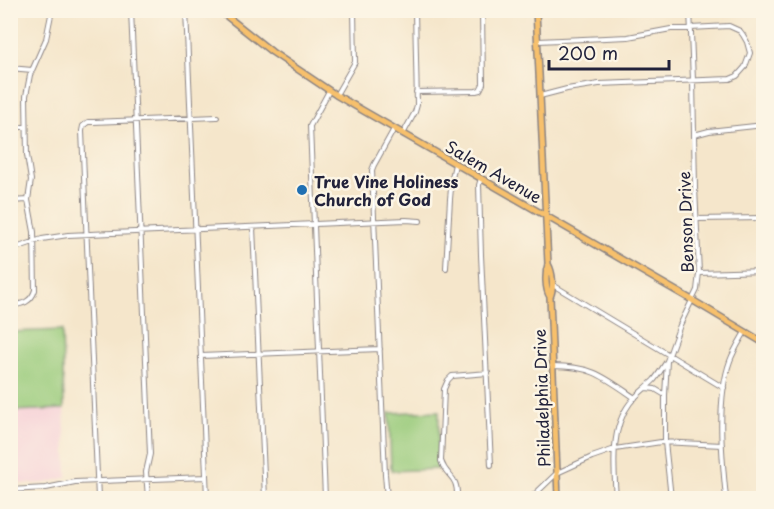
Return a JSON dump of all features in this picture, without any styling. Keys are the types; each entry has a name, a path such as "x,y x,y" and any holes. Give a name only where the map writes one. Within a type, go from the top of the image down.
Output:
{"main road":[{"name":"Philadelphia Drive","path":"536,10 558,498"},
{"name":"Salem Avenue","path":"221,11 272,52 336,95 764,343"},
{"name":"Philadelphia Drive","path":"548,264 551,269 552,285 550,297"}],"street":[{"path":"10,306 32,299 36,287 34,241 28,200 31,180 27,155 26,96 32,70 46,39 52,10"},
{"path":"131,10 150,454 147,469 148,498"},
{"path":"186,10 207,498"},
{"path":"336,95 354,63 354,10"},
{"path":"403,134 417,105 415,10"},
{"path":"416,92 477,91 482,88 482,10"},
{"name":"Benson Drive","path":"671,498 666,442 667,361 680,325 697,290 699,273 690,10"},
{"path":"537,41 628,37 662,30 726,26 740,31 750,53 746,67 730,79 585,86 540,96"},
{"path":"10,68 32,70"},
{"path":"326,498 310,125 329,90"},
{"path":"98,498 82,131 84,125 93,122 217,117"},
{"path":"694,135 709,130 764,125"},
{"path":"10,127 26,127"},
{"path":"387,498 372,168 394,129"},
{"path":"446,268 450,199 455,164"},
{"path":"481,178 479,185 481,255 491,465"},
{"path":"10,201 28,200"},
{"path":"696,219 764,218"},
{"path":"10,250 47,238 87,235 420,221"},
{"path":"253,227 265,498"},
{"path":"699,273 764,271"},
{"path":"552,285 724,388"},
{"path":"726,498 722,445 724,388 730,360 745,332"},
{"path":"201,356 381,349"},
{"path":"616,498 615,449 620,421 628,406 659,373 667,361"},
{"path":"552,366 568,366 592,371 635,398"},
{"path":"457,498 458,489 455,482 441,461 444,389 452,376 488,373"},
{"path":"645,388 655,389 665,395"},
{"path":"531,498 557,473 615,449 666,442 722,445"},
{"path":"10,490 46,488 69,482 206,477"}],"shaded area":[{"path":"64,409 67,477 46,483 11,484 10,411"}],"green space":[{"path":"62,330 64,409 11,411 11,332"},
{"path":"439,411 438,469 391,471 389,413"}],"place":[{"name":"True Vine Holiness Church of God","path":"302,190"}]}
